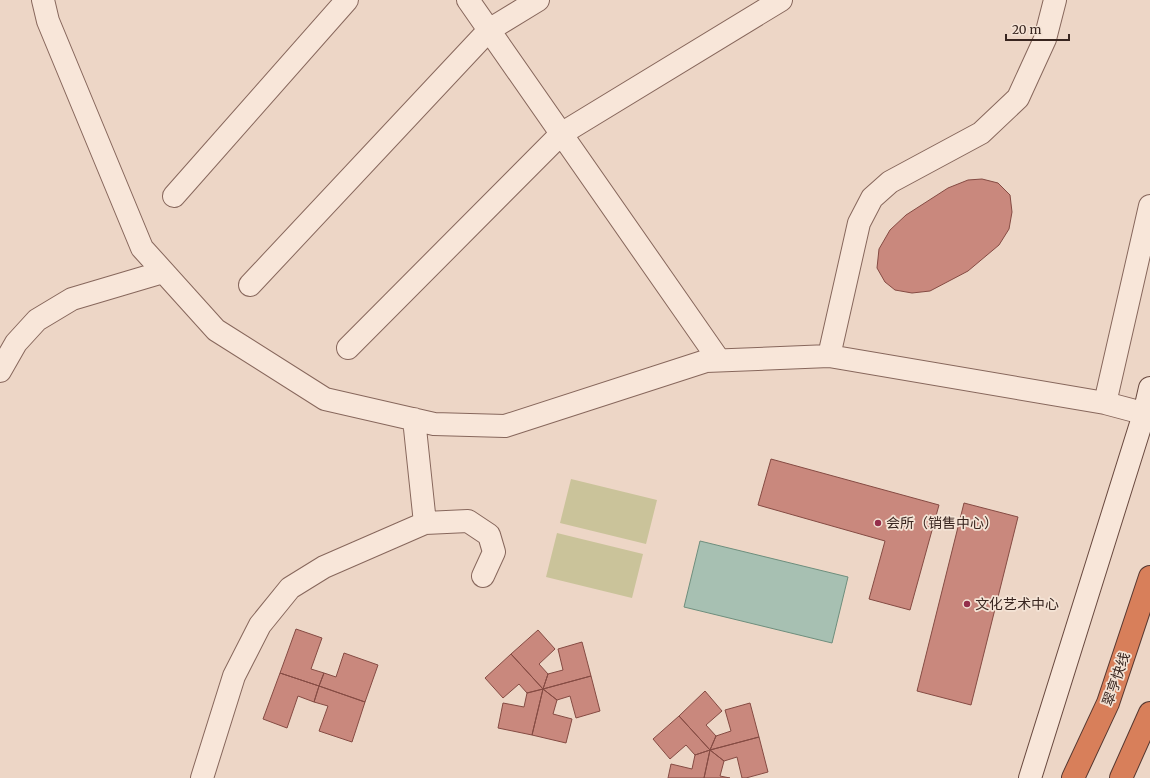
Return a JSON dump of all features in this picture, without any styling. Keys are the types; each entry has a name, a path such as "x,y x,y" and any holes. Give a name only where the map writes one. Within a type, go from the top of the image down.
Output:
{"highway":[{"name":"翠亨快线","path":"1073,778 1108,703 1150,577"},
{"path":"1121,778 1150,713"}],"street":[{"path":"43,0 48,21 142,248 216,330 326,399 434,424 505,426 706,360 829,356 1105,403 1147,415"},
{"path":"174,196 347,0"},
{"path":"468,0 719,360"},
{"path":"250,285 490,30 538,0"},
{"path":"348,348 562,134 781,0"},
{"path":"829,356 859,223 872,198 890,182 981,133 1018,98 1045,39 1055,0"},
{"path":"1105,403 1150,206"},
{"path":"0,371 16,343 37,320 72,300 164,272"},
{"path":"1030,778 1036,766 1147,415 1150,388"},
{"path":"414,419 425,522"},
{"path":"202,778 234,676 260,625 290,588 324,567 425,522 468,521 489,535 494,552 483,576"}],"shaded area":[{"path":"571,479 657,500 646,544 560,523"},
{"path":"557,533 643,554 632,598 546,577"},
{"path":"700,541 848,577 832,643 684,607"}],"building":[{"path":"982,179 998,183 1010,195 1012,212 1009,229 999,245 968,271 930,291 912,293 895,290 885,282 877,268 879,249 890,230 906,215 948,188 968,180"},
{"name":"会所（销售中心）","path":"771,459 939,505 910,610 869,599 885,541 758,505"},
{"name":"文化艺术中心","path":"964,503 1018,517 971,705 917,691"},
{"path":"296,629 322,638 311,669 324,673 319,686 280,673"},
{"path":"538,630 555,649 539,664 548,674 543,689 511,654"},
{"path":"582,642 591,676 543,689 548,674 563,670 558,649"},
{"path":"344,653 378,665 365,702 319,686 324,673 336,677"},
{"path":"511,654 543,689 527,693 519,684 503,698 485,678"},
{"path":"280,673 319,686 314,702 298,696 287,728 263,719"},
{"path":"591,676 600,711 576,718 570,696 557,700 543,689"},
{"path":"319,686 365,702 352,742 319,731 328,706 314,702"},
{"path":"543,689 532,735 498,728 503,703 524,707 527,693"},
{"path":"543,689 557,700 553,714 572,719 566,743 532,735"},
{"path":"705,691 722,711 706,725 716,736 710,750 679,716"},
{"path":"750,703 759,737 710,750 716,736 731,731 725,710"},
{"path":"679,716 710,750 695,755 686,745 670,759 653,739"},
{"path":"759,737 768,772 746,778 742,778 737,757 724,761 710,750"},
{"path":"710,750 724,761 720,776 730,778 704,778"},
{"path":"710,750 704,778 668,778 671,764 692,769 695,755"}],"place":[{"name":"会所（销售中心）","path":"878,523"},
{"name":"文化艺术中心","path":"967,604"}]}
